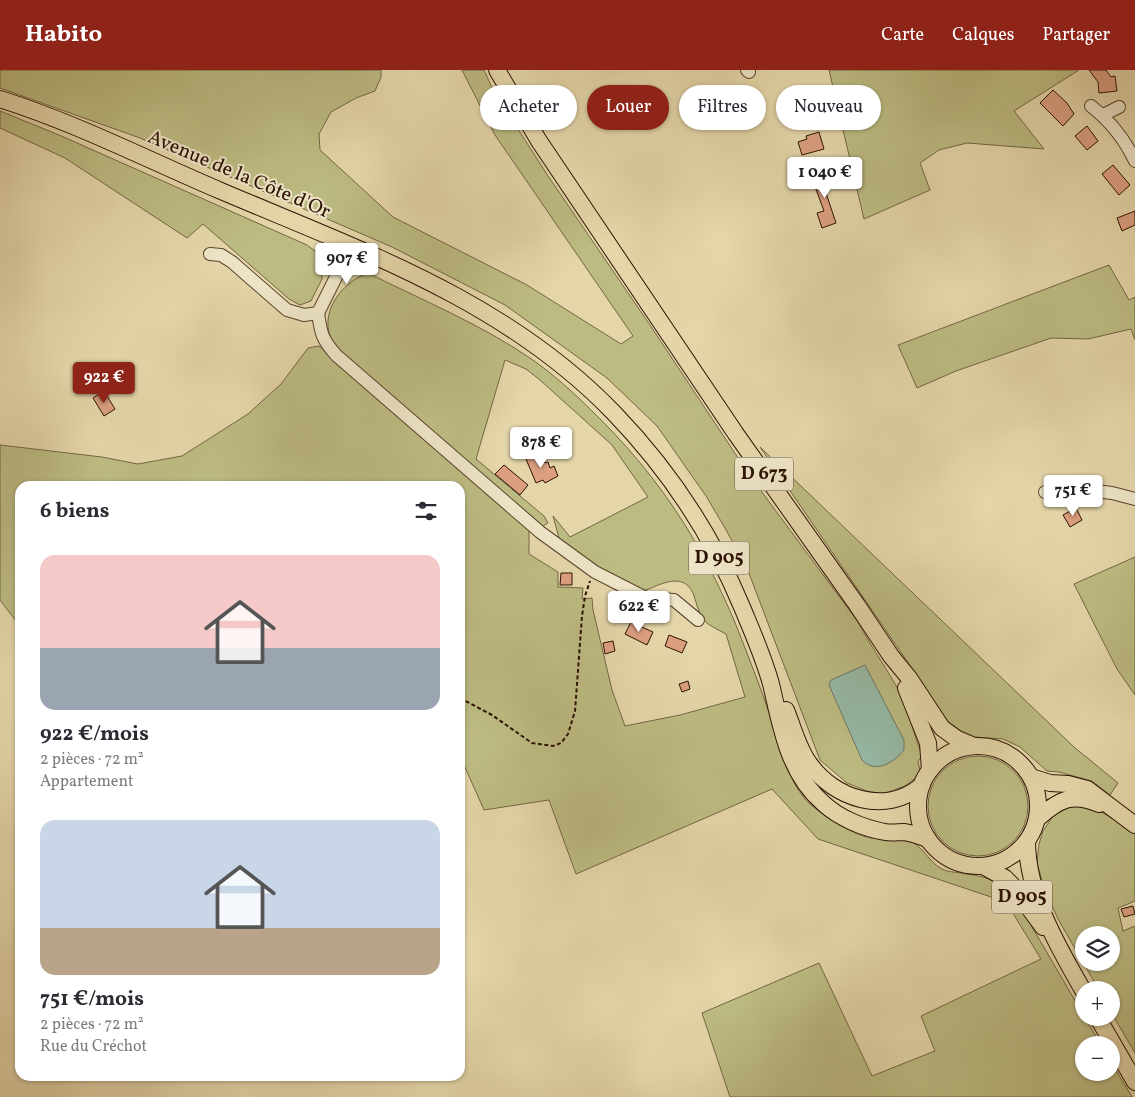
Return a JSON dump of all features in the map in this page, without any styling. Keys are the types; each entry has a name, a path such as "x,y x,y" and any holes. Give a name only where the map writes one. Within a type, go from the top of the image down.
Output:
{"main road":[{"name":"D 673","path":"496,70 536,135 736,434 891,656 909,678 942,728 957,739 974,746"},
{"name":"Avenue de la Côte d'Or","path":"0,99 102,139 352,245 424,278 500,320 554,358 583,382 644,445 670,478 710,542 726,570 742,606 771,683 774,701 792,760 804,782 818,799 847,819 869,828 888,832 904,832 928,839"},
{"name":"D 673","path":"891,656 928,743 930,770"},
{"name":"Avenue de la Côte d'Or","path":"771,683 781,698 808,763 832,785 857,798 881,802 905,796 922,785"},
{"path":"974,746 994,748 1011,756 1026,769 1035,785 1038,802 1037,819 1027,841 1008,858 983,866 970,866 946,857 928,839 919,817 922,785 930,770 949,753 974,746"},
{"path":"1031,777 1050,783 1068,784 1087,789 1135,825"},
{"path":"1037,819 1060,801 1076,798 1089,800 1118,812"},
{"name":"D 905","path":"1027,841 1031,877 1052,936 1078,981"},
{"name":"D 905","path":"983,866 1005,878 1013,886 1038,922 1052,936"},
{"path":"1103,1026 1135,1082"}],"street":[{"path":"1091,106 1103,115 1126,145 1135,161"},
{"path":"1103,115 1119,107"},
{"path":"352,245 318,313 325,342 336,356 540,532 571,556 595,572 646,598 674,600 698,620"},
{"path":"210,254 221,255 232,262 287,310 304,315 318,313"},
{"path":"1046,492 1088,490 1112,493 1135,499"}],"path":[{"path":"465,700 492,714 532,743 553,746 561,743 572,725 575,711 585,596 595,572"}],"shaded area":[{"path":"0,70 381,70 381,77 375,91 356,98 331,112 319,134 320,150 393,217 527,285 621,344 633,336 492,130 519,130 750,476 858,622 902,697 922,755 918,762 921,774 905,786 883,794 867,791 847,783 820,760 747,568 725,528 706,496 657,426 607,378 505,305 392,247 140,138 0,88"},
{"path":"462,70 484,70 491,85 480,85 480,105"},
{"path":"829,70 1079,70 1014,111 1044,149 967,143 939,150 920,163 930,190 864,219 843,130 881,130 881,85 833,85"},
{"path":"0,111 59,135 307,245 315,251 320,261 322,279 311,301 300,305 289,299 203,224 187,238 65,158 0,128"},
{"path":"1109,265 1129,300 1135,297 1135,340 1131,329 1088,339 1051,338 956,371 917,388 898,345"},
{"path":"368,273 491,334 547,370 616,435 676,510 708,565 741,637 794,783 805,799 827,817 854,833 871,838 909,841 918,846 942,869 987,878 1005,888 1018,903 1075,1001 1075,1026 1090,1026 1096,1036 1075,1036 1075,1081 1120,1081 1120,1077 1132,1097 730,1097 702,1013 819,963 872,1076 935,1051 921,1016 1041,959 1006,902 818,839 772,789 576,874 549,800 484,810 465,767 465,481 15,481 15,620 0,600 0,445 102,457 138,464 182,456 248,414 281,384 308,348 319,346 529,528 529,554 558,572 558,587 583,588 582,599 592,598 593,610 612,690 625,726 680,715 745,697 726,634 703,619 689,586 677,581 663,583 644,591 610,574 561,545 553,516 570,537 648,497 612,445 540,380 526,369 505,360 476,459 544,516 548,523 543,526 356,366 334,343 329,333 330,311 334,301 358,277"},
{"path":"760,447 1074,747 1118,783 1110,795 1092,781 1059,772 1047,771 1020,747 1003,739 975,737 960,730 946,720 930,700 909,664"},
{"path":"1135,557 1135,695 1117,669 1074,584"},
{"path":"865,665 904,740 904,750 900,755 890,763 878,766 867,764 862,760 829,685 831,680"},
{"path":"978,756 997,760 1013,771 1024,787 1028,806 1024,825 1013,841 997,852 978,856 959,852 943,841 932,825 928,806 932,787 943,771 959,760"},
{"path":"1073,805 1100,811 1135,832 1135,901 1118,908 1123,931 1135,926 1135,1053 1119,1026 1120,981 1094,981 1088,971 1120,971 1120,926 1075,926 1075,948 1058,919 1044,888 1037,863 1039,844 1043,831 1053,816"}],"building":[{"path":"1089,70 1106,70 1111,77 1115,76 1117,91 1099,93 1098,82"},
{"path":"1053,90 1067,103 1074,114 1063,126 1040,103"},
{"path":"1087,126 1098,141 1087,150 1075,136"},
{"path":"819,132 824,149 802,155 798,142 807,139 806,136"},
{"path":"1113,165 1130,185 1119,195 1102,174"},
{"path":"832,172 836,187 825,190 836,223 822,228 817,213 824,211 814,184 818,183 816,176"},
{"path":"1135,211 1135,225 1122,231 1117,218"},
{"path":"102,392 107,396 115,409 104,416 93,398"},
{"path":"539,453 545,463 548,462 550,468 554,466 558,476 545,483 543,480 536,483 526,459"},
{"path":"504,465 528,485 520,495 495,474"},
{"path":"1076,508 1082,520 1070,527 1063,515"},
{"path":"561,573 572,573 572,585 560,585"},
{"path":"631,622 653,632 647,645 625,634"},
{"path":"669,635 687,642 682,653 665,646"},
{"path":"613,641 615,651 605,654 603,643"},
{"path":"688,681 690,689 682,692 679,684"},
{"path":"1133,906 1135,914 1124,917 1121,909"}]}
